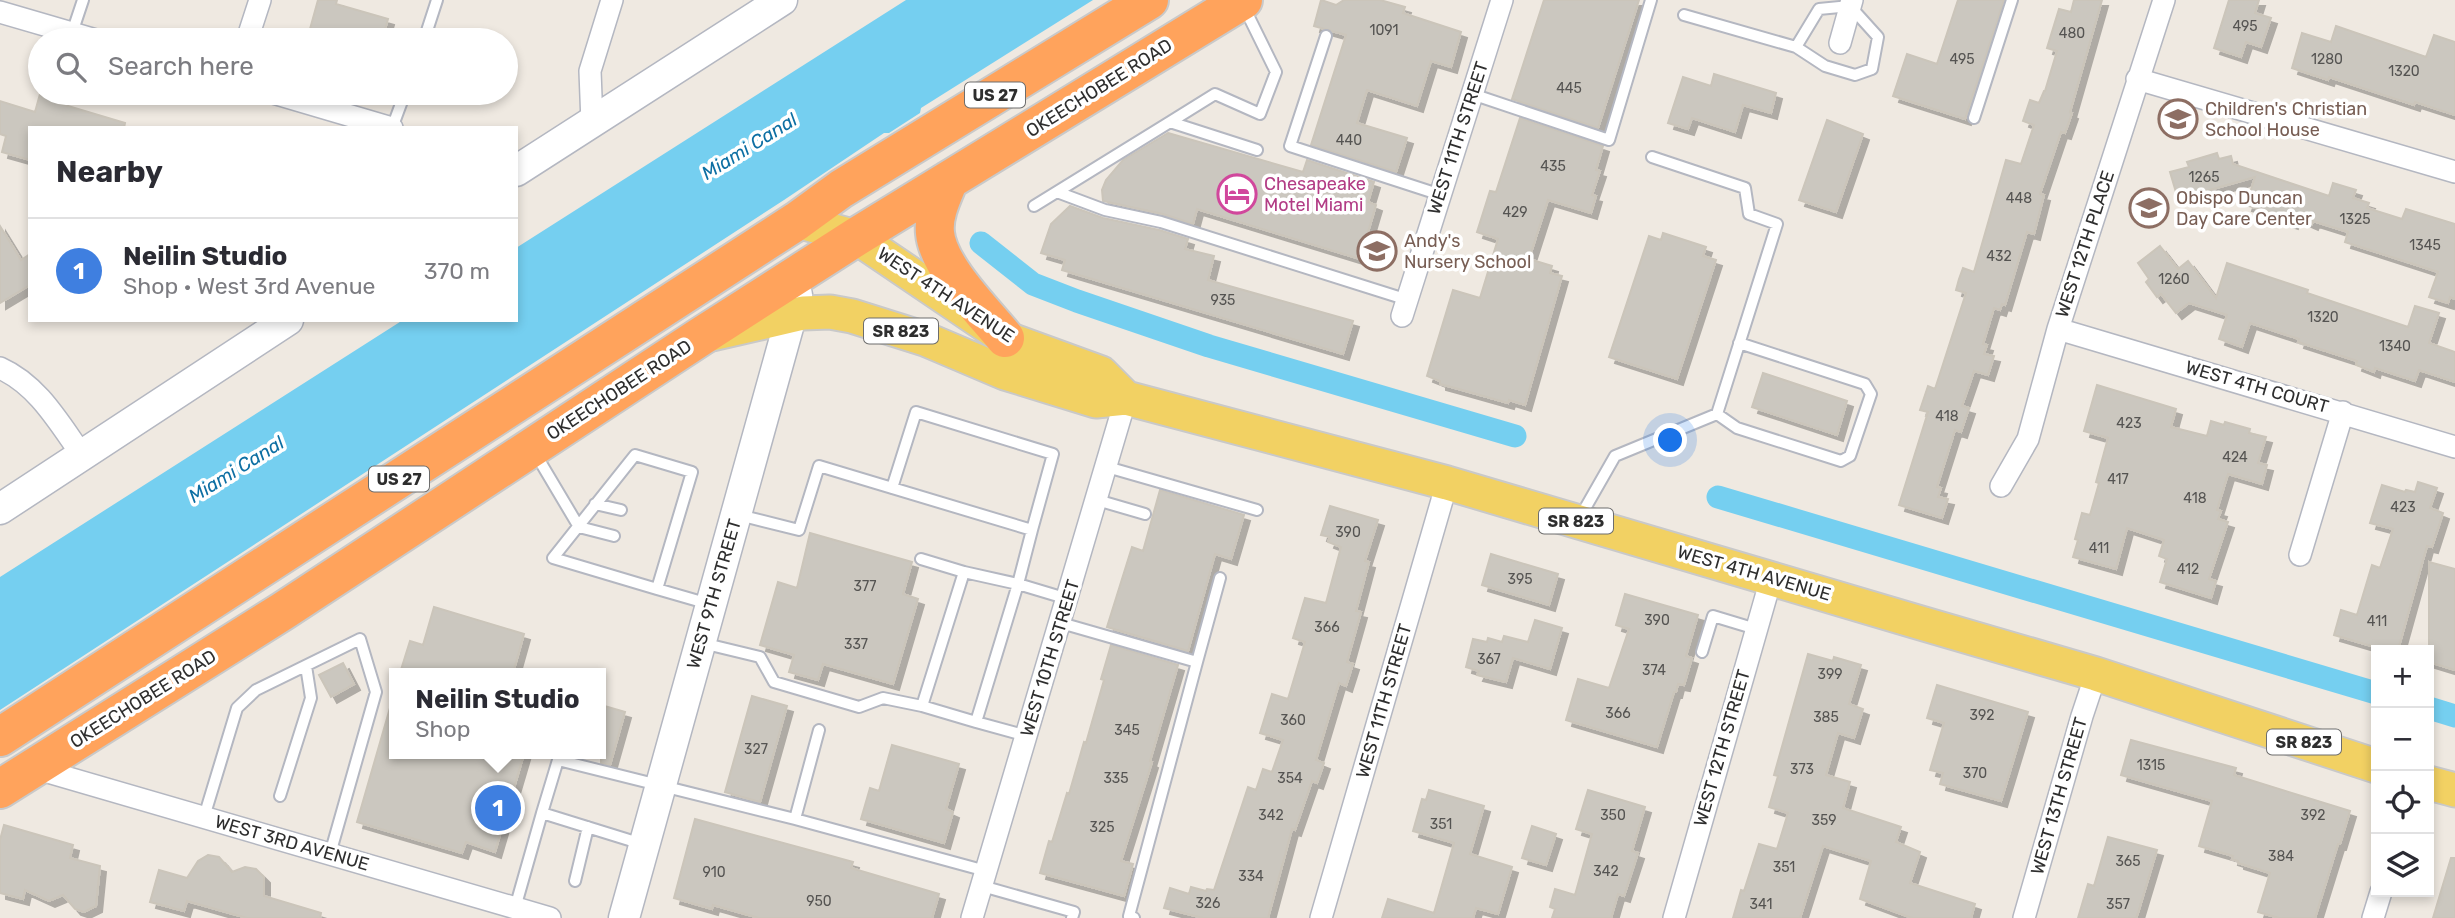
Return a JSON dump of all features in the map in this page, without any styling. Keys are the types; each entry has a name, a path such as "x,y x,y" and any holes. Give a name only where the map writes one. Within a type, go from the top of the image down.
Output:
{"highway":[{"name":"US 27","path":"0,737 808,223 841,189 1149,0"},
{"name":"OKEECHOBEE ROAD","path":"0,789 283,611 856,237 1242,1"},
{"path":"949,180 936,214 935,232 939,253 1005,338"},
{"path":"804,271 808,223"}],"main road":[{"path":"518,171 782,0"},
{"name":"WEST 4TH AVENUE","path":"808,223 856,237 1005,338 1101,373 1126,398"},
{"name":"WEST 9TH STREET","path":"624,918 804,271"},
{"name":"WEST 4TH AVENUE","path":"699,337 792,316 830,312 852,316 925,339 1005,373 1096,401 1126,398 1447,483 2096,674 2371,764"},
{"path":"0,509 285,322"},
{"path":"2434,784 2455,790"}],"street":[{"path":"251,28 260,0"},
{"path":"592,123 590,71 612,0"},
{"name":"WEST 11TH STREET","path":"1405,308 1502,0"},
{"name":"WEST 12TH PLACE","path":"2001,486 2028,439 2058,329 2164,0"},
{"path":"1840,43 1851,3"},
{"path":"0,12 55,28"},
{"path":"2137,79 2455,172"},
{"path":"314,105 385,126"},
{"name":"WEST 4TH COURT","path":"2058,329 2455,447"},
{"path":"0,368 33,389 82,455"},
{"name":"WEST 10TH STREET","path":"972,918 1126,398"},
{"path":"2300,555 2343,412"},
{"name":"WEST 11TH STREET","path":"1321,918 1447,483"},
{"name":"WEST 12TH STREET","path":"1674,918 1771,579"},
{"name":"WEST 13TH STREET","path":"2024,918 2096,674"},
{"name":"WEST 3RD AVENUE","path":"34,768 550,918"},
{"path":"2373,918 2379,897"}],"lane":[{"path":"74,28 83,0"},
{"path":"428,28 437,0"},
{"path":"1472,94 1609,140 1651,0"},
{"path":"1974,118 2012,0"},
{"path":"1034,206 1214,94 1260,114 1276,72 1242,1"},
{"path":"1684,15 1796,47 1825,66 1855,75 1872,69 1878,37 1851,3 1819,9 1796,47"},
{"path":"1326,36 1290,146 1441,195"},
{"path":"393,126 401,105"},
{"path":"1170,122 1256,150"},
{"path":"1652,157 1745,188 1749,214 1777,224 1717,414"},
{"path":"1058,192 1105,209 1161,222 1405,308"},
{"path":"1717,414 1737,428 1841,461 1850,456 1871,394 1866,384 1739,343"},
{"path":"892,488 916,412 1053,454 1018,584 976,722"},
{"path":"1578,522 1615,456 1717,414"},
{"path":"532,447 579,527 614,536"},
{"path":"657,589 672,523 692,472 635,455 553,558 657,589 711,605"},
{"path":"737,514 799,530 819,466 1032,530"},
{"path":"1107,467 1257,510"},
{"path":"1097,500 1145,514"},
{"path":"595,503 621,510"},
{"path":"920,559 1068,599"},
{"path":"922,706 964,572"},
{"path":"1134,918 1129,916 1220,578"},
{"path":"1702,652 1713,616 1756,629"},
{"path":"1060,623 1197,662"},
{"path":"204,817 237,708 256,690 360,639 376,692 330,854"},
{"path":"701,643 760,657 774,682 859,707 883,698 922,706 1027,736"},
{"path":"280,796 311,698 306,666"},
{"path":"795,819 819,730"},
{"path":"516,908 558,760 795,819 984,879 1074,912 1072,918"},
{"path":"542,813 644,845"},
{"path":"575,881 588,827"}],"water":[{"name":"Miami Canal","path":"906,0 1093,0 921,108 920,113 889,133 884,133 0,710 0,577 400,322 518,322 518,247"}],"building":[{"path":"318,0 337,0 336,4 388,19 385,28 310,28"},
{"path":"1321,0 1336,5 1344,0 1380,0 1405,7 1403,13 1461,32 1451,67 1431,61 1417,106 1367,90 1357,123 1407,138 1396,172 1311,145 1346,35 1314,26"},
{"path":"1544,0 1639,0 1598,128 1512,99"},
{"path":"1958,0 2004,0 1965,119 1893,96 1907,54 1937,64"},
{"path":"2074,0 2102,0 2070,112 2072,113 2065,133 2061,132 2040,194 2044,195 2034,234 2027,232 2005,305 2002,304 2000,310 1994,308 1983,344 1987,345 1984,354 1994,356 1988,375 1974,371 1962,406 1969,408 1961,432 1955,430 1937,487 1941,488 1938,497 1948,499 1942,518 1899,505 1928,412 1920,410 1928,386 1935,389 1966,293 1956,290 1959,279 1963,268 1974,272 2006,160 2021,164 2034,125 2023,121 2030,100 2039,103 2045,91 2057,51 2047,48 2059,9 2071,12"},
{"path":"2229,0 2259,0 2255,13 2271,18 2261,47 2246,42 2241,57 2214,48"},
{"path":"2336,26 2426,57 2434,35 2455,42 2455,115 2292,68 2302,33 2331,42"},
{"path":"1714,74 1776,93 1771,113 1743,105 1735,132 1692,118 1688,129 1668,123 1683,77 1711,86"},
{"path":"0,101 35,112 37,105 65,105 125,123 124,126 28,126 28,159 2,152 6,136 0,134"},
{"path":"1520,118 1603,146 1596,170 1600,171 1592,195 1596,196 1591,213 1548,200 1529,259 1552,266 1550,273 1562,276 1525,405 1509,400 1508,403 1440,384 1440,381 1427,376 1453,290 1480,298 1498,239 1477,232 1490,191 1496,192"},
{"path":"1827,120 1863,134 1836,212 1799,200"},
{"name":"Chesapeake Motel Miami","path":"1168,133 1303,172 1307,160 1374,182 1368,202 1376,205 1360,259 1197,209 1193,224 1163,214 1103,201 1102,190 1106,180 1123,160"},
{"path":"2217,153 2219,159 2231,156 2233,164 2329,196 2333,183 2356,190 2353,198 2369,203 2367,208 2402,219 2406,209 2455,224 2455,299 2450,297 2448,303 2429,297 2438,272 2345,242 2348,232 2313,221 2312,224 2294,216 2292,223 2274,217 2275,214 2246,205 2255,177 2178,199 2170,172 2189,167 2187,162"},
{"path":"1070,206 1103,218 1188,239 1185,249 1214,256 1208,280 1353,321 1343,354 1062,270 1065,260 1041,253 1051,224"},
{"path":"0,226 21,260 28,255 28,286 0,303"},
{"path":"1663,233 1706,247 1703,256 1716,260 1677,379 1609,357 1649,236 1661,240"},
{"path":"2160,246 2178,269 2188,261 2216,298 2227,263 2408,327 2415,306 2439,313 2429,343 2455,352 2455,382 2419,370 2415,381 2375,368 2374,372 2356,365 2357,361 2250,323 2242,347 2219,339 2227,315 2189,303 2176,313 2161,294 2157,297 2146,282 2149,279 2138,263"},
{"path":"1763,373 1847,401 1837,435 1752,407"},
{"path":"2097,385 2176,409 2171,427 2207,436 2211,421 2224,425 2225,422 2266,437 2258,463 2267,465 2262,484 2228,474 2217,510 2221,511 2218,519 2228,522 2209,579 2216,581 2211,598 2160,582 2167,559 2159,556 2164,540 2127,528 2116,569 2073,557 2082,513 2090,515 2108,438 2084,431"},
{"path":"2418,482 2437,488 2430,508 2443,513 2432,547 2427,546 2399,645 2371,646 2334,635 2341,610 2357,615 2372,565 2380,568 2393,529 2370,523 2382,485 2415,492"},
{"path":"1160,490 1244,515 1231,559 1215,554 1188,651 1107,627 1132,547 1143,551"},
{"path":"1330,506 1378,520 1365,561 1369,562 1356,611 1361,612 1347,662 1353,664 1346,686 1339,683 1316,760 1324,763 1317,783 1312,781 1295,830 1292,829 1268,918 1203,918 1164,908 1170,888 1189,894 1191,887 1214,890 1248,787 1256,790 1263,769 1272,772 1283,740 1260,733 1272,694 1288,699 1305,642 1293,638 1305,598 1326,603 1341,547 1328,542 1330,537 1321,535"},
{"path":"810,533 912,562 903,594 918,599 893,684 823,664 818,680 789,672 794,655 760,645 778,582 797,588"},
{"path":"1491,554 1558,574 1549,605 1482,585"},
{"path":"2429,562 2455,569 2455,670 2434,664 2434,645 2429,645"},
{"path":"1625,594 1698,615 1686,656 1692,658 1684,685 1678,684 1674,692 1657,747 1566,720 1578,679 1609,688 1629,629 1616,625"},
{"path":"434,607 524,634 514,668 402,668 410,641 423,645"},
{"path":"1535,620 1562,628 1550,669 1513,658 1506,682 1477,675 1479,671 1466,667 1473,639 1487,642 1488,638 1502,642 1504,636 1528,642"},
{"path":"1111,645 1178,665 1150,761 1152,762 1121,861 1133,864 1124,896 1040,873 1049,841 1052,842 1067,793 1069,794 1084,742 1086,743"},
{"path":"1808,654 1833,661 1834,657 1861,665 1849,704 1863,709 1854,738 1838,733 1826,775 1850,782 1843,808 1901,827 1896,842 1920,852 1910,883 1975,904 1971,918 1912,918 1860,899 1871,861 1823,846 1800,918 1733,918 1759,844 1777,849 1788,813 1769,807 1778,776 1774,775"},
{"path":"343,663 354,684 331,697 319,675"},
{"path":"1937,685 2028,712 2001,801 1940,784 1943,773 1930,770 1944,723 1927,718"},
{"path":"752,696 787,706 760,802 725,792"},
{"path":"606,706 625,712 610,765 601,763 601,759 606,759"},
{"path":"389,711 389,759 523,759 495,852 466,842 462,853 357,822"},
{"path":"2131,740 2236,768 2234,775 2350,811 2315,918 2279,918 2258,912 2270,873 2238,863 2232,859 2233,856 2199,846 2212,801 2121,775"},
{"path":"892,745 959,764 946,809 953,812 944,843 861,819 870,788 879,791"},
{"path":"1429,790 1484,806 1470,854 1512,867 1498,914 1476,908 1473,918 1382,918 1388,899 1434,913 1454,843 1413,831 1422,799 1426,800"},
{"path":"1588,790 1645,807 1632,851 1638,853 1624,896 1618,894 1611,918 1552,918 1555,909 1550,907 1555,889 1575,895 1592,834 1576,829"},
{"path":"695,819 853,862 851,868 939,894 932,918 759,918 713,905 712,909 674,898"},
{"path":"4,825 73,845 70,858 100,866 96,906 84,912 75,909 63,895 49,901 25,890 23,899 0,893 0,840"},
{"path":"1532,826 1556,834 1546,865 1522,858"},
{"path":"2108,837 2157,850 2138,913 2136,918 2078,918 2088,884 2094,886"},
{"path":"208,855 219,857 232,872 245,867 256,869 264,877 264,896 321,913 320,918 247,918 187,901 184,911 150,902 159,870 187,878 198,861"},
{"path":"2451,858 2455,858 2455,918 2433,918"}],"waterway":[{"path":"981,243 1033,284 1077,301 1209,346 1515,436"},
{"path":"1718,497 2371,692"},
{"path":"2434,710 2455,716"}],"place":[{"name":"Children's Christian School House","path":"2178,119"},
{"name":"Chesapeake Motel Miami","path":"1237,194"},
{"name":"Obispo Duncan Day Care Center","path":"2149,208"},
{"name":"Andy's Nursery School","path":"1377,251"},
{"name":"Neilin Studio","path":"498,808"}]}
